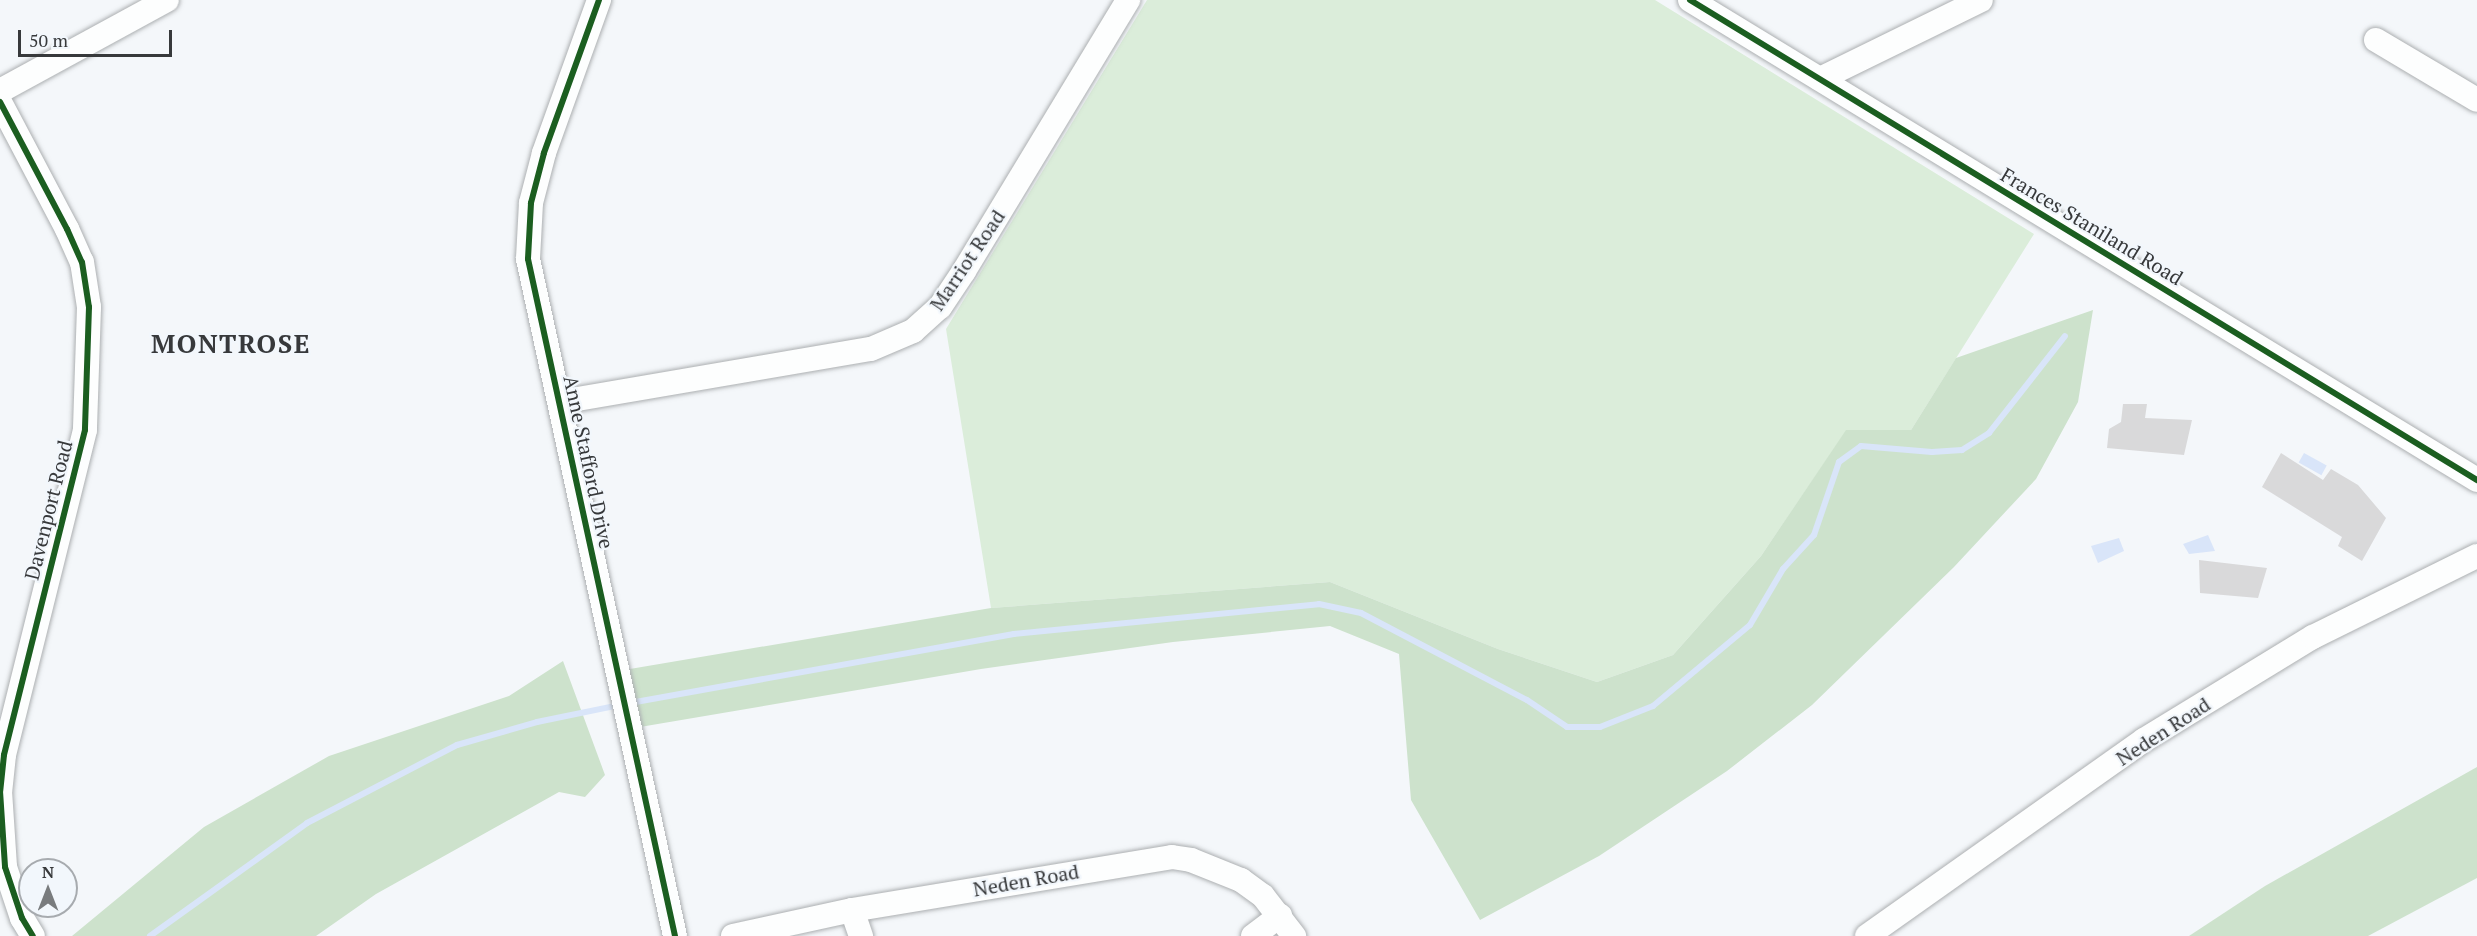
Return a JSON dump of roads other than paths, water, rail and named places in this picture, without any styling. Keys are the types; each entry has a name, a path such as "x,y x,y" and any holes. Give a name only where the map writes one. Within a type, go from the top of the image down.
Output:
{"street":[{"path":"0,92 167,0"},
{"name":"Anne Stafford Drive","path":"599,0 555,117 531,203 528,259 618,679 633,729 675,936"},
{"name":"Marriot Road","path":"560,402 871,349 913,331 940,307 964,271 1128,0"},
{"name":"Frances Staniland Road","path":"1690,0 2477,480"},
{"path":"1820,79 1981,0"},
{"path":"2376,40 2477,100"},
{"name":"Davenport Road","path":"0,102 82,262 89,307 86,430 4,755 0,791 5,867 22,918 33,936"},
{"name":"Neden Road","path":"1867,936 2144,741 2313,637 2477,556"},
{"name":"Neden Road","path":"733,936 852,910 1172,857 1191,860 1241,880 1263,896 1294,936"},
{"path":"852,910 861,936"},
{"path":"1253,936 1280,916"}],"water":[{"path":"2304,453 2327,466 2321,475 2299,463"},
{"path":"2208,535 2215,551 2189,554 2183,544"},
{"path":"2119,538 2124,551 2098,563 2091,546"}],"waterway":[{"path":"630,703 1014,634 1319,604 1361,613 1527,700 1567,727 1600,727 1653,706 1750,625 1783,569 1814,535 1839,462 1861,446 1932,452 1962,450 1989,433 2065,336"},
{"path":"150,936 307,823 457,745 537,722 620,705"}],"district":[{"name":"MONTROSE","path":"231,344"}]}
